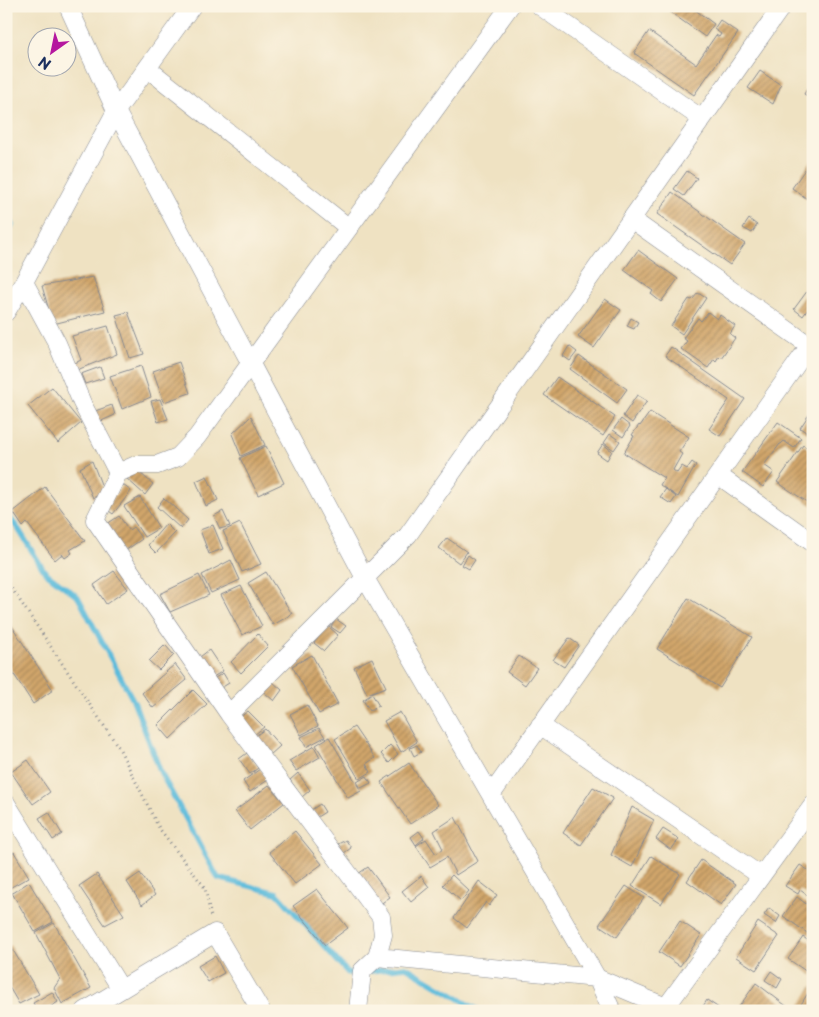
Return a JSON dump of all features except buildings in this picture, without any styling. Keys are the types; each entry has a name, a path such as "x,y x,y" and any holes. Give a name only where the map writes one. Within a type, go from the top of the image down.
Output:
{"street":[{"path":"68,6 116,111 365,578 597,978 612,1011"},
{"path":"6,312 116,111 192,6"},
{"path":"358,1011 362,971 377,957 383,935 381,917 230,714 95,520 118,473 136,465 157,465 178,457 197,437 510,6"},
{"path":"540,6 702,119"},
{"path":"230,714 408,535 782,6"},
{"path":"147,68 349,228"},
{"path":"491,795 812,345 631,219"},
{"path":"24,282 57,343 82,403 118,473"},
{"path":"718,475 813,543"},
{"path":"540,725 761,876"},
{"path":"6,803 121,989"},
{"path":"377,957 597,978 669,1009 761,876 813,805"},
{"path":"85,1011 215,933 260,1011"}],"path":[{"path":"6,580 119,748 159,828 205,888 215,933"}],"waterway":[{"path":"6,213 12,225 6,234"},
{"path":"6,513 45,572 78,597 134,702 161,773 218,878 277,893 348,973 359,972"},
{"path":"370,971 406,967 480,1011"}]}
